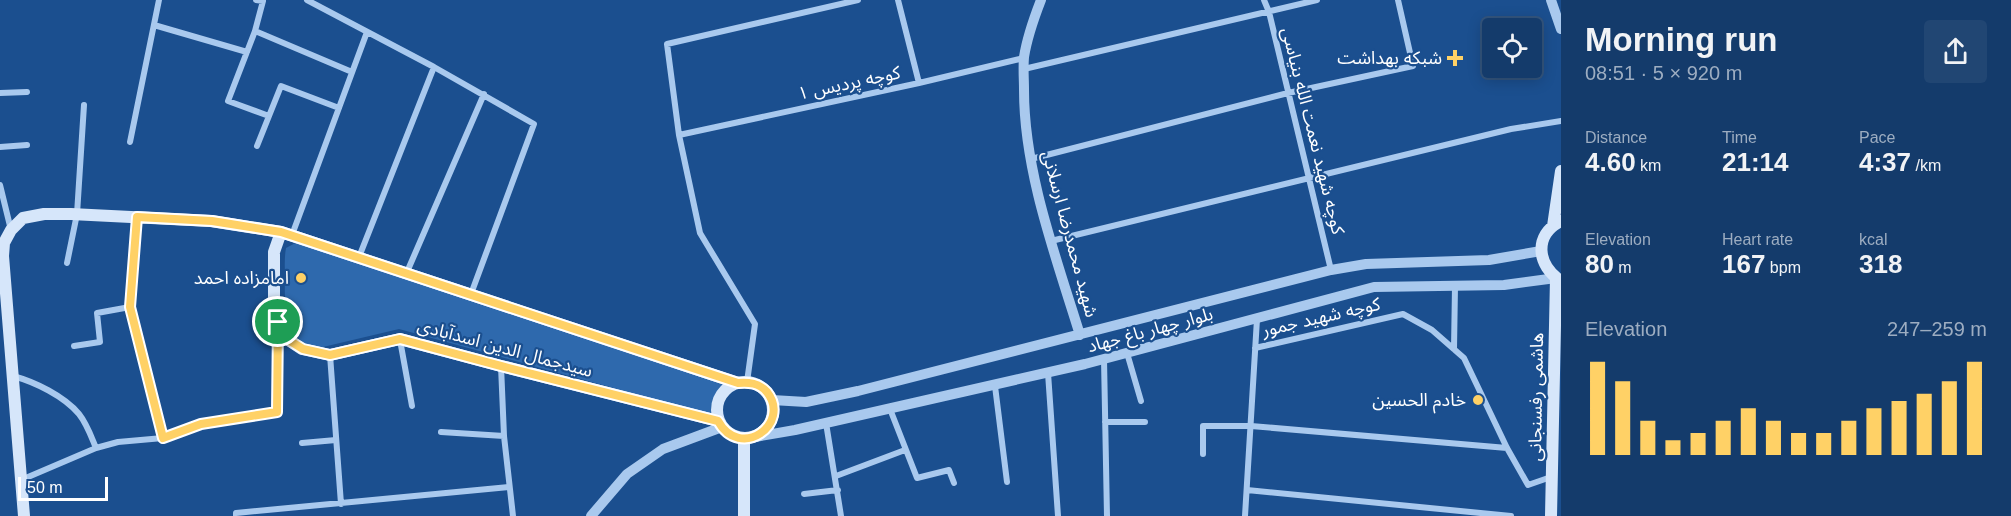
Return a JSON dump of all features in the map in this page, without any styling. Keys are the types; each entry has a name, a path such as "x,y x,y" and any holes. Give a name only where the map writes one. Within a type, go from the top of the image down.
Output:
{"main road":[{"path":"1559,280 1546,268 1541,251 1545,235 1557,224 1561,171"},
{"name":"سیدجمال الدین اسدآبادی","path":"11,230 23,218 44,214 78,214 212,221 286,233 742,382"},
{"path":"11,230 4,243 2,276 24,516"},
{"path":"278,322 274,306 274,252 286,233"},
{"name":"هاشمی رفسنجانی","path":"1551,516 1556,496 1552,477 1557,393 1559,280"},
{"name":"سیدجمال الدین اسدآبادی","path":"278,322 287,339 303,349 330,355 400,339 720,424"},
{"path":"742,382 762,387 772,400 772,418 769,426 749,438 733,436 720,424 716,411 717,402 729,387 742,382"},
{"path":"744,516 749,438"}],"street":[{"path":"130,142 159,0"},
{"path":"256,0 263,1 255,31 228,100 269,116"},
{"path":"307,0 434,67 534,124 471,294"},
{"path":"742,382 755,324 700,233 679,135 667,44 858,0"},
{"path":"898,0 919,83"},
{"name":"شهید محمدرضا ارسلانی","path":"1041,0 1034,16 1024,63 1024,113 1031,159 1051,241 1080,335"},
{"name":"کوچه شهید نعمت الله بنیاسی","path":"1264,0 1269,12 1331,270"},
{"name":"کوچه پردیس ۱","path":"679,135 919,83 1269,12 1317,0"},
{"path":"1031,159 1288,93 1413,66 1398,0"},
{"path":"1551,0 1561,29"},
{"path":"154,25 247,52"},
{"path":"255,31 352,72"},
{"path":"286,233 339,108 367,32"},
{"path":"359,257 434,67"},
{"path":"257,146 281,86 339,108"},
{"path":"0,93 27,92"},
{"path":"407,272 484,95"},
{"path":"67,263 78,214 84,105"},
{"path":"1051,241 1510,129 1561,122"},
{"path":"0,147 27,145"},
{"path":"0,185 11,230"},
{"path":"137,217 130,307 163,438"},
{"name":"بلوار چهار باغ جهاد","path":"772,400 806,402 858,391 1331,270 1366,264 1489,260 1541,251"},
{"name":"بلوار چهار باغ جهاد","path":"749,438 995,386 1374,287 1504,285 1559,280"},
{"path":"1454,349 1455,286"},
{"path":"74,346 100,342 97,313 130,307"},
{"name":"کوچه شهید جمور","path":"1255,348 1403,314 1432,330 1464,358 1507,448 1528,485 1552,477"},
{"path":"1245,516 1257,318"},
{"path":"20,480 96,448 118,442 163,438 201,424 277,412 278,322"},
{"path":"400,339 412,406"},
{"path":"1127,353 1141,401"},
{"path":"330,355 341,504"},
{"path":"1104,359 1107,516"},
{"path":"501,366 504,436 513,516"},
{"path":"1048,373 1058,516"},
{"path":"12,376 34,382 72,407 87,425 96,448"},
{"path":"995,386 1007,482"},
{"path":"890,409 917,478 949,470 954,483"},
{"path":"1105,422 1145,422"},
{"path":"826,423 842,516"},
{"path":"591,516 627,474 663,449 720,424"},
{"path":"1203,454 1203,426 1251,426 1507,448"},
{"path":"441,432 504,436"},
{"path":"302,443 336,440"},
{"path":"836,476 905,450"},
{"path":"236,515 509,487"},
{"path":"804,494 837,490"},
{"path":"1247,490 1511,516"}],"shaded area":[{"path":"301,240 727,382 714,396 711,415 399,329 323,347 311,346 294,334 285,302 286,248"}],"place":[{"name":"شبکه بهداشت","path":"1455,58"},
{"name":"امامزاده احمد","path":"301,278"},
{"name":"خادم الحسین","path":"1478,400"}],"route":[{"path":"137,217 212,221 292,235 738,383 755,384 762,387 772,400 772,418 769,426 755,437 738,438 727,432 718,421 400,339 330,355 303,349 287,339 278,322 277,412 201,424 163,438 130,307 137,217"}]}
